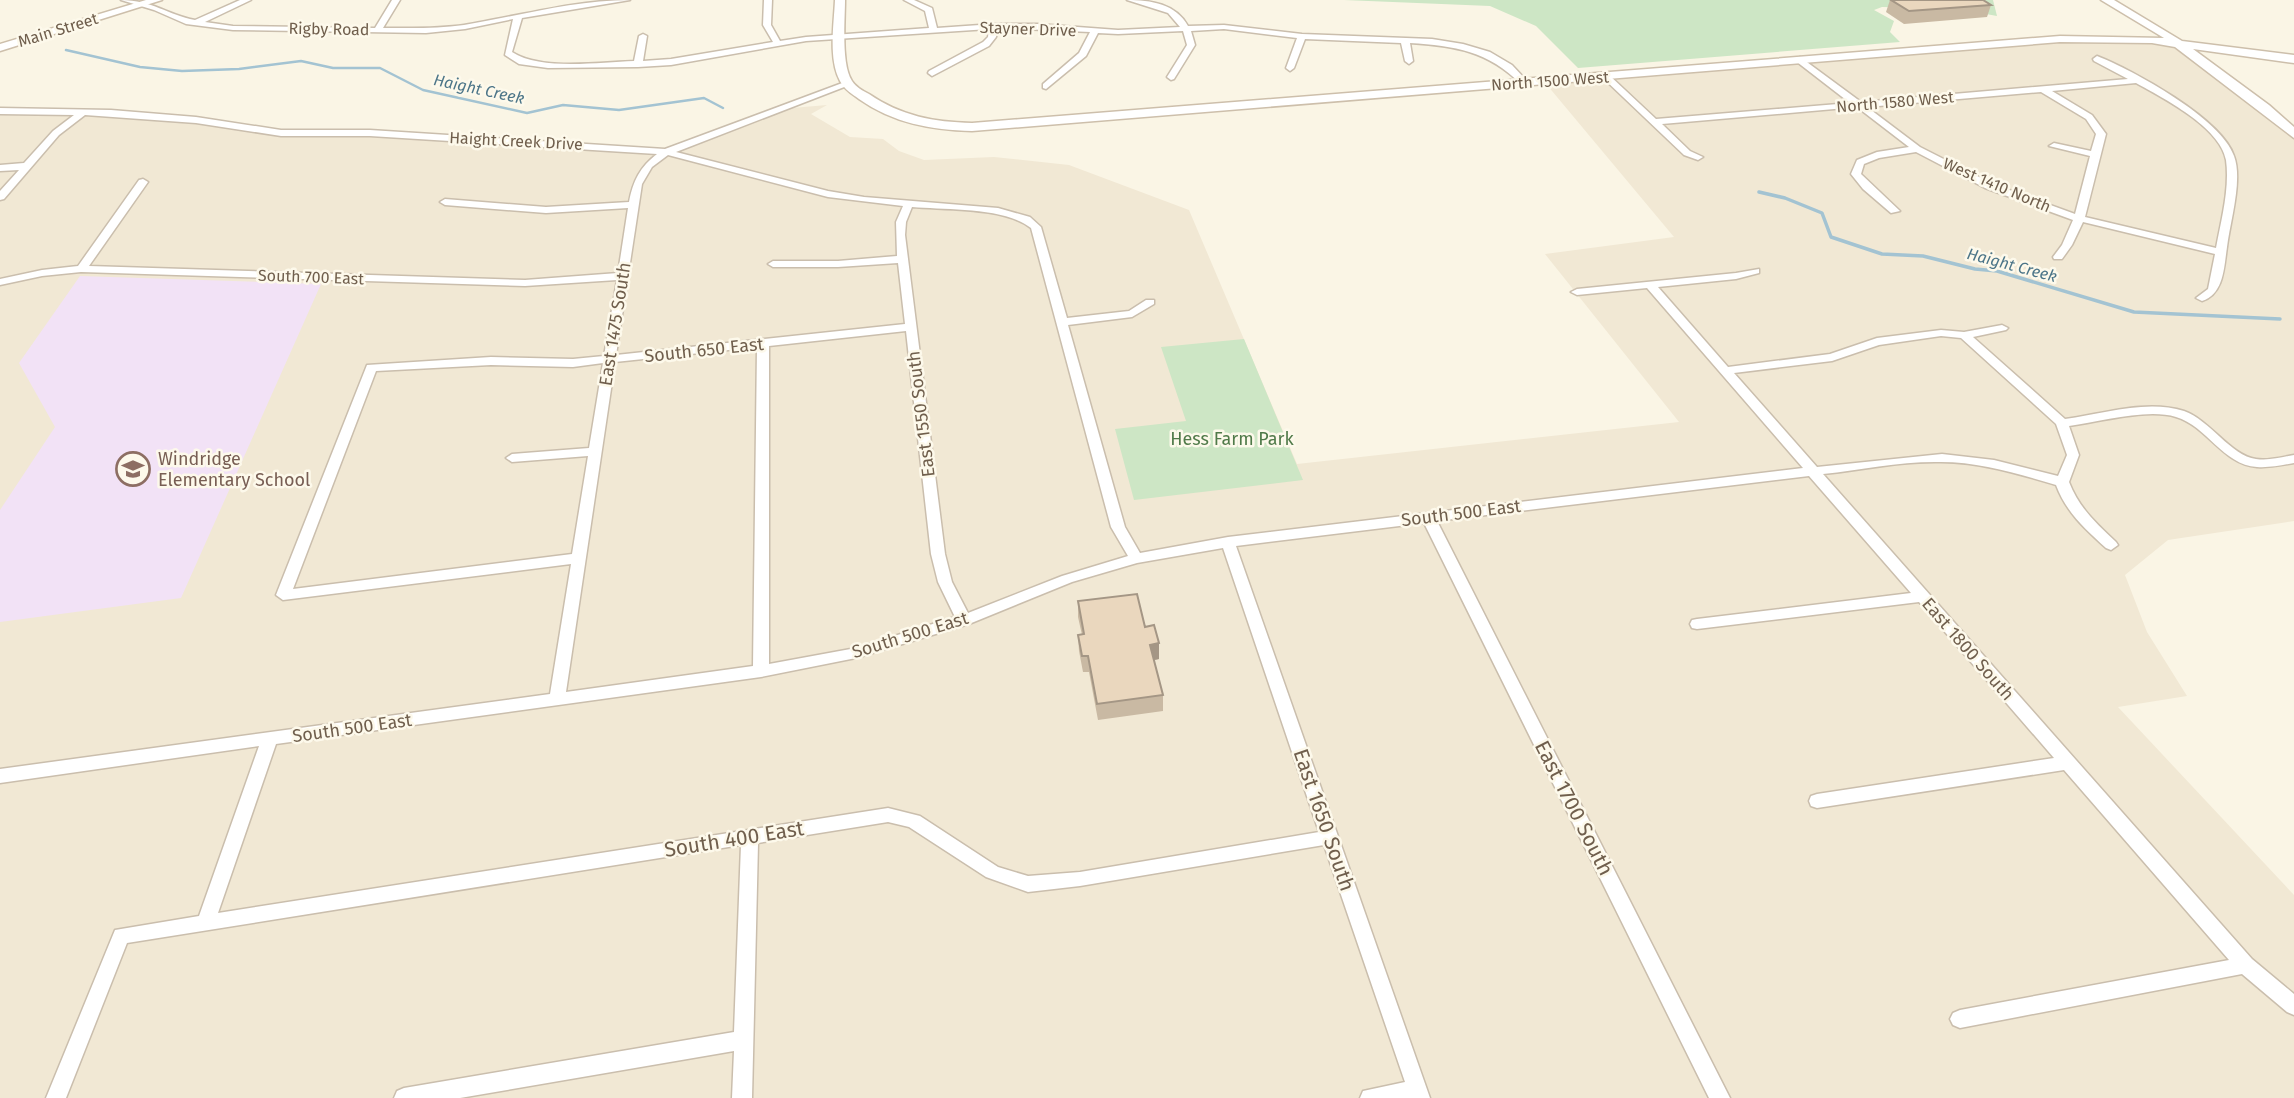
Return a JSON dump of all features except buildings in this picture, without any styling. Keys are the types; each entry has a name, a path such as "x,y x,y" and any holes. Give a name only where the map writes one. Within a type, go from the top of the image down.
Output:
{"street":[{"name":"Rigby Road","path":"125,0 197,23 233,28 378,30 449,30 518,16 626,0"},
{"name":"Main Street","path":"0,48 157,0"},
{"path":"197,23 247,0"},
{"path":"378,30 396,0"},
{"path":"768,0 766,25 778,44"},
{"path":"840,0 841,37 845,79 848,84"},
{"path":"908,0 929,10 933,30"},
{"path":"1131,0 1173,12 1186,27 1191,45 1171,76"},
{"path":"2106,0 2116,0"},
{"path":"2106,0 2176,42 2260,103 2294,134"},
{"name":"Stayner Drive","path":"518,16 508,52 522,62 548,65 671,62 778,44 994,26 1138,32 1186,27 1224,27 1302,36 1463,47 1488,54 1509,67 1524,82"},
{"path":"933,73 986,44 992,37 994,26"},
{"path":"1046,86 1083,54 1095,31"},
{"path":"638,64 643,36"},
{"path":"1290,68 1302,36"},
{"name":"North 1500 West","path":"848,84 876,106 925,124 972,127 2060,39 2120,38 2176,42 2294,59"},
{"path":"1405,41 1409,61"},
{"path":"2097,59 2192,114 2212,129 2231,158 2221,252 2213,290 2202,298"},
{"name":"West 1410 North","path":"1800,61 1917,149 1989,186 2078,218 2221,252"},
{"path":"1606,77 1687,153 1698,157"},
{"name":"North 1580 West","path":"1654,122 2135,81"},
{"name":"East 1475 South","path":"557,699 637,184 648,165 666,152 848,84"},
{"path":"2043,89 2089,117 2101,134 2078,218 2064,251 2058,257"},
{"name":"Haight Creek Drive","path":"0,111 84,112 196,120 281,133 399,134 666,152 864,201 998,211 1026,219 1036,227 1062,322"},
{"path":"0,197 56,132 84,112"},
{"path":"2054,146 2094,154"},
{"path":"1895,211 1856,174 1860,162 1877,155 1917,149"},
{"path":"0,169 27,166"},
{"path":"81,270 143,181"},
{"path":"445,202 546,210 633,205"},
{"name":"East 1550 South","path":"909,203 901,222 903,259 938,554 945,582 964,620"},
{"path":"773,264 838,264 903,259"},
{"name":"South 700 East","path":"0,282 42,273 81,270 525,284 622,276"},
{"path":"1577,292 1736,276 1755,271"},
{"name":"East 1800 South","path":"1649,284 2245,965 2294,1006"},
{"path":"1136,558 1118,527 1062,322 1132,314 1150,302"},
{"name":"South 650 East","path":"579,558 283,595 371,368 491,360 541,364 609,360 911,327"},
{"path":"1725,371 1832,357 1877,342 1941,334 1964,335 2002,328"},
{"path":"1964,335 2062,423 2073,455 2062,482 2068,498 2079,515 2111,545"},
{"path":"761,671 763,343"},
{"path":"2062,423 2159,411 2178,413 2196,421 2246,461 2266,463 2294,459"},
{"path":"512,458 595,452"},
{"path":"2246,461 2256,456 2294,452"},
{"name":"South 500 East","path":"0,776 761,671 856,653 964,620 1067,579 1136,558 1228,542 1949,457 2005,466 2062,482"},
{"name":"East 1700 South","path":"1428,517 1720,1098"},
{"name":"East 1650 South","path":"1228,542 1419,1094"},
{"path":"1696,624 1922,597"},
{"path":"206,921 270,739"},
{"path":"1817,801 2067,763"},
{"name":"South 400 East","path":"56,1098 121,936 888,815 915,821 992,872 1028,884 1080,879 1330,837"},
{"path":"742,1098 750,836"},
{"path":"1960,1019 2245,965"},
{"path":"404,1098 743,1041"},
{"path":"1370,1098 1419,1094"}],"shaded area":[{"path":"2046,40 2176,42 2294,134 2294,521 2168,540 2125,575 2147,632 2187,696 2118,707 2294,895 2294,1098 0,1098 0,112 109,114 197,122 260,132 373,133 666,152 780,109 827,105 811,114 850,137 883,139 899,151 924,160 994,157 1069,165 1189,210 1297,464 1679,422 1545,254 1674,237 1547,85 1547,81"},
{"name":"Windridge Elementary School","path":"80,276 321,284 181,598 0,622 0,510 55,427 19,363"}],"green space":[{"path":"1344,0 1993,0 1997,16 1953,8 1882,7 1874,10 1894,21 1890,32 1900,42 1578,68 1536,26 1490,6"},
{"name":"Hess Farm Park","path":"1244,339 1303,480 1134,500 1115,429 1186,421 1161,347"}],"waterway":[{"name":"Haight Creek","path":"66,50 140,67 182,71 239,69 301,61 333,68 380,68 423,90 527,113 563,105 619,110 704,98 723,108"},
{"name":"Haight Creek","path":"1759,192 1785,198 1822,213 1831,237 1882,254 1923,256 1975,269 1997,271 2134,312 2280,319"}],"place":[{"name":"Windridge Elementary School","path":"133,469"}]}
